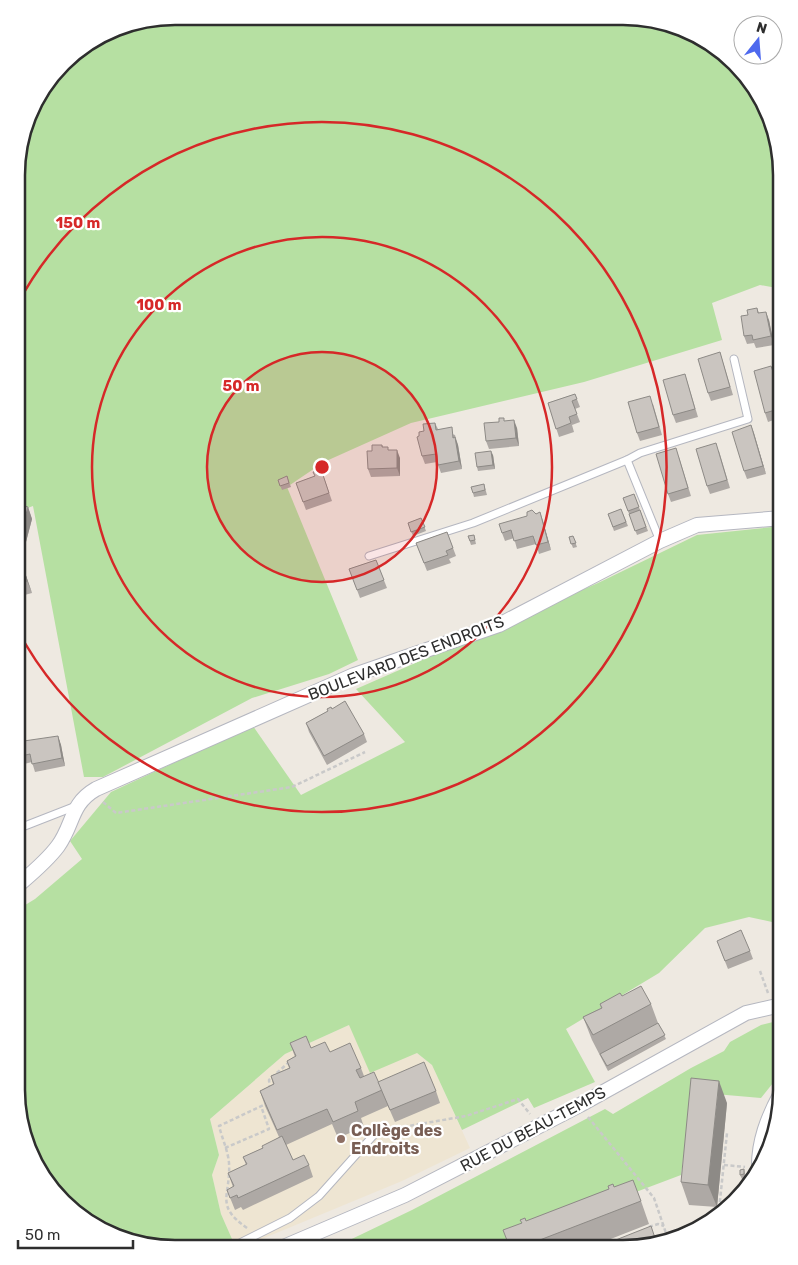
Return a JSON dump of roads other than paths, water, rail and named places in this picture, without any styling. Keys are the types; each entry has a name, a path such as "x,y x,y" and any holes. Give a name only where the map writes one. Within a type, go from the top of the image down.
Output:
{"street":[{"name":"BOULEVARD DES ENDROITS","path":"25,878 40,866 58,846 76,806 83,797 96,789 354,675 499,625 660,541 697,525 773,519"},
{"name":"RUE DU BEAU-TEMPS","path":"300,1240 405,1195 572,1109 746,1013 773,1007"},
{"path":"760,1152 768,1116 772,1110"}],"lane":[{"path":"369,556 473,523 640,453 748,419 734,359"},
{"path":"627,460 660,541"},
{"path":"25,826 76,806"},
{"path":"248,1240 290,1218 319,1196 380,1128"}],"place":[{"name":"Collège des Endroits","path":"341,1139"}]}
